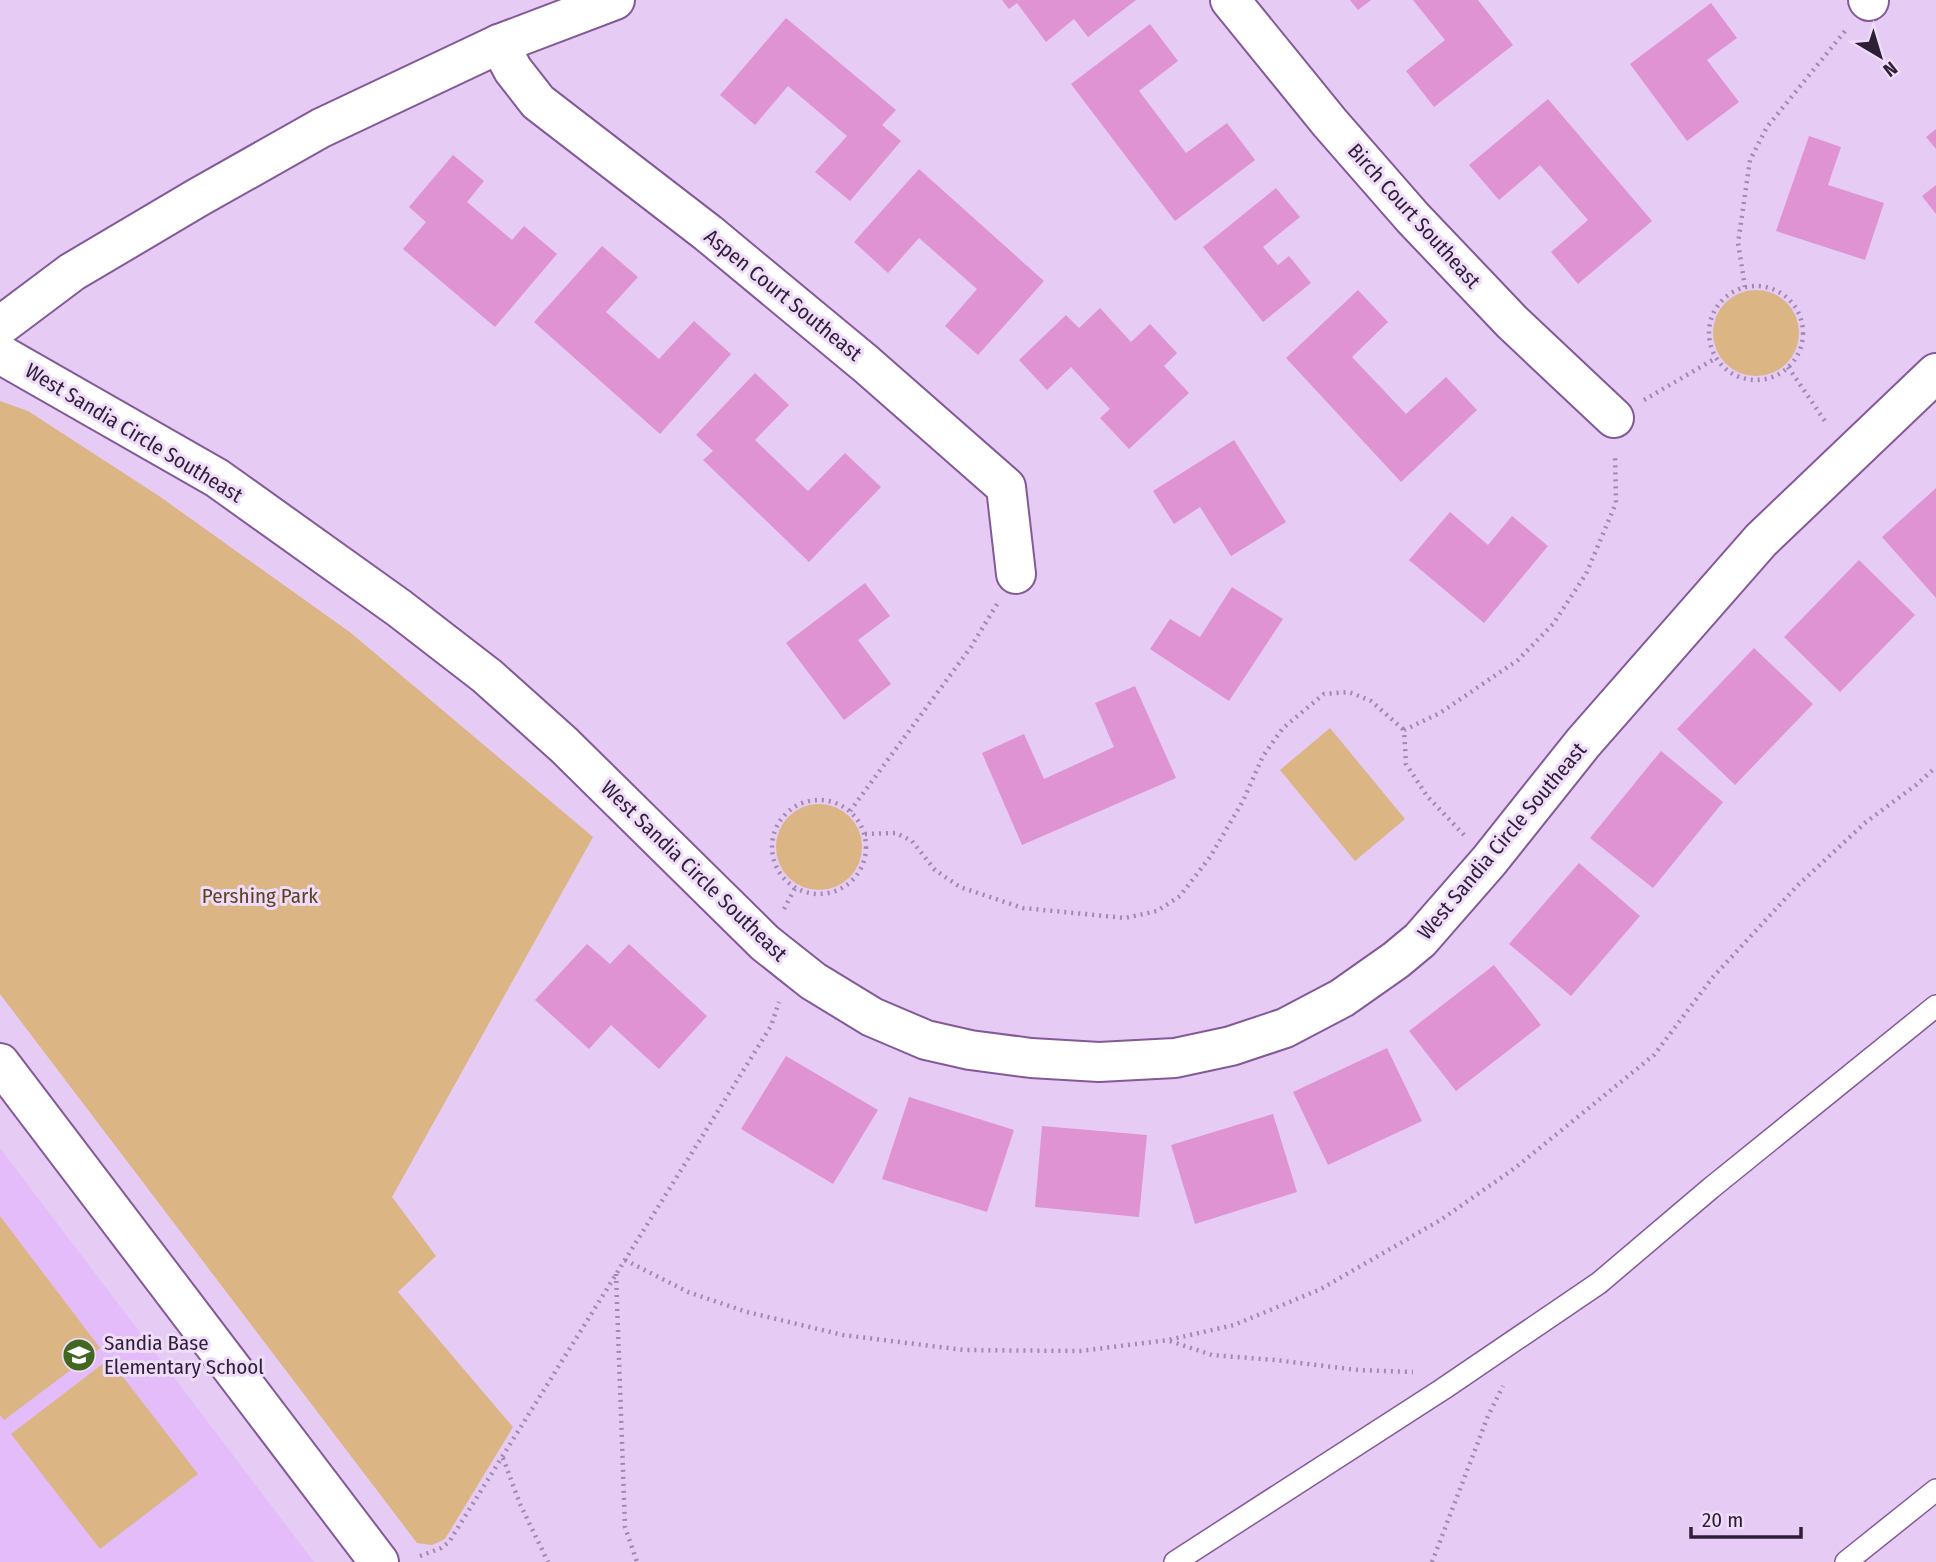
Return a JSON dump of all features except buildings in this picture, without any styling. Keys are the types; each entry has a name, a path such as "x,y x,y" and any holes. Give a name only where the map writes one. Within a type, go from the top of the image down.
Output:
{"street":[{"path":"0,326 72,272 321,128 499,44 615,0"},
{"name":"Birch Court Southeast","path":"1230,0 1322,113 1413,218 1512,322 1614,418"},
{"name":"Aspen Court Southeast","path":"499,44 513,70 538,102 708,233 866,364 1006,487 1016,574"},
{"name":"West Sandia Circle Southeast","path":"0,354 217,478 399,608 487,676 565,745 765,943 813,981 872,1017 926,1040 1007,1055 1099,1062 1175,1058 1242,1042 1285,1028 1342,998 1396,960 1420,940 1489,860 1583,743 1761,540 1936,373"},
{"path":"0,1063 379,1562"}],"lane":[{"path":"1175,1562 1467,1373 1599,1283 1711,1188 1936,1006"},
{"path":"1846,1562 1936,1490"}],"path":[{"path":"1745,287 1738,243 1750,160 1767,127 1868,1"},
{"path":"1760,286 1775,290 1788,298 1798,310 1803,325 1803,340 1798,355 1777,375 1763,380 1750,380 1725,369 1716,358 1710,344 1712,316 1720,303 1731,293 1745,287 1760,286"},
{"path":"1404,730 1440,713 1518,660 1553,624 1586,574 1616,503 1614,418 1716,358"},
{"path":"1788,367 1829,427"},
{"path":"850,811 971,647 1016,574"},
{"path":"865,834 896,833 912,841 935,870 960,887 1023,908 1125,918 1157,911 1180,895 1210,857 1243,801 1263,756 1283,728 1324,694 1349,692 1371,701 1404,730 1406,764 1427,796 1489,860"},
{"path":"625,1260 688,1292 747,1312 844,1335 964,1350 1080,1351 1168,1340 1234,1325 1321,1289 1442,1219 1516,1168 1654,1055 1713,977 1798,885 1866,822 1936,767"},
{"path":"824,800 850,811 862,825 865,834 865,859 861,871 843,888 819,895 795,888 784,879 776,867 772,839 785,815 796,806 824,800"},
{"path":"420,1556 442,1548 449,1542 771,1026 780,998"},
{"path":"616,1274 625,1527 637,1562"},
{"path":"1432,1562 1488,1416 1532,1328"},
{"path":"1168,1340 1212,1356 1358,1370 1467,1373"},
{"path":"503,1457 520,1504 548,1562"}],"shaded area":[{"name":"Sandia Base Elementary School","path":"0,1148 314,1562 0,1562"}],"green space":[{"path":"1756,290 1780,297 1792,309 1799,333 1792,357 1780,369 1756,376 1732,369 1720,357 1713,333 1720,309 1732,297"},
{"name":"Pershing Park","path":"0,401 28,411 159,496 351,633 593,837 392,1197 436,1256 398,1292 513,1427 445,1539 432,1545 417,1543 0,994"},
{"path":"1330,728 1405,819 1355,861 1280,770"},
{"path":"819,804 843,811 855,823 862,847 855,871 843,883 819,890 795,883 783,871 776,847 783,823 795,811"},
{"path":"0,1216 100,1348 4,1420 0,1415"},
{"path":"109,1359 198,1474 100,1549 11,1434"}],"place":[{"name":"Sandia Base Elementary School","path":"79,1355"}]}
